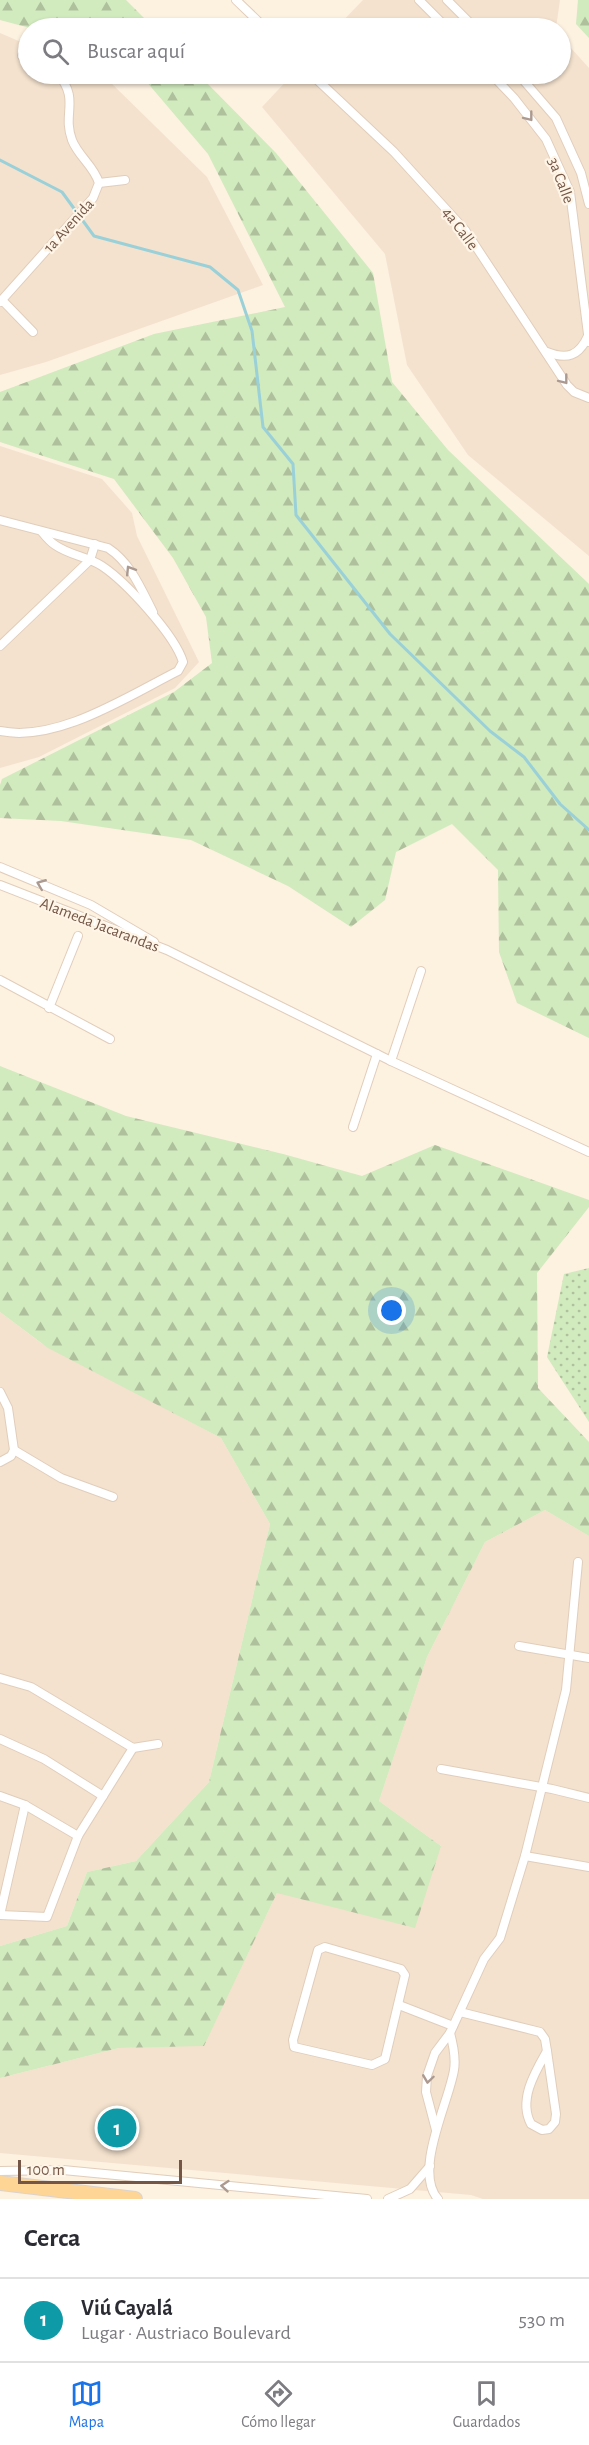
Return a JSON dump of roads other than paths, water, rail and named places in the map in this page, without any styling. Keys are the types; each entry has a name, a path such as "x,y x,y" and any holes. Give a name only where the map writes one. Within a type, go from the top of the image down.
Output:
{"main road":[{"path":"0,2183 135,2199"}],"street":[{"path":"236,0 255,18"},
{"path":"419,0 437,18"},
{"path":"447,0 465,18"},
{"name":"1a Avenida","path":"1,301 93,198 99,183 93,168 72,142 68,125 71,104 67,84"},
{"name":"4a Calle","path":"321,84 394,152 458,222 567,385 574,392 589,398"},
{"name":"3a Calle","path":"501,84 546,139 570,192 589,339"},
{"name":"3a Calle","path":"527,84 556,118 581,172 589,202"},
{"path":"99,183 125,180"},
{"path":"1,301 33,332"},
{"path":"547,352 563,357 573,355 589,339"},
{"path":"0,520 95,544 118,555 129,567 158,622"},
{"path":"0,731 26,732 66,727 178,671 183,662 180,651 158,622 116,577 90,560 56,546 42,532"},
{"path":"0,646 90,560 95,544"},
{"name":"Alameda Jacarandas","path":"0,867 92,905 167,950"},
{"name":"Alameda Jacarandas","path":"0,885 167,950"},
{"path":"49,1008 78,936"},
{"path":"167,950 377,1054 589,1152"},
{"path":"391,1060 421,971"},
{"path":"0,980 110,1039"},
{"path":"353,1127 377,1054"},
{"path":"0,1392 8,1408 15,1450 11,1456 0,1462"},
{"path":"15,1450 61,1478 113,1497"},
{"path":"436,2130 426,2092 427,2076 435,2054 452,2029 484,1959 500,1938 525,1856 566,1690 578,1562"},
{"path":"519,1646 589,1658"},
{"path":"0,1678 31,1686 133,1748 158,1744"},
{"path":"0,1739 44,1759 104,1796"},
{"path":"25,1805 0,1915 47,1917 78,1836 133,1748"},
{"path":"441,1769 543,1787 589,1798"},
{"path":"0,1796 25,1805 78,1836"},
{"path":"525,1856 589,1867"},
{"path":"321,1948 401,1969 405,1980 399,2005 385,2060 379,2063 372,2065 294,2047 293,2040 318,1950 321,1948"},
{"path":"399,2005 452,2029"},
{"path":"460,2012 540,2032 545,2039 547,2051 556,2114 555,2122 549,2129 542,2130 531,2124 526,2109 530,2086 547,2051"},
{"path":"438,2199 432,2188 430,2166 436,2130 449,2093 455,2066 452,2029"},
{"path":"388,2199 410,2189 430,2166"},
{"path":"0,2171 63,2170 367,2199"}],"waterway":[{"path":"0,160 62,192 94,236 210,267 238,290 252,331 263,427 293,464 296,515 390,634 490,731 524,757 560,804 589,830"}],"place":[{"name":"Viú Cayalá","path":"117,2128"}]}
